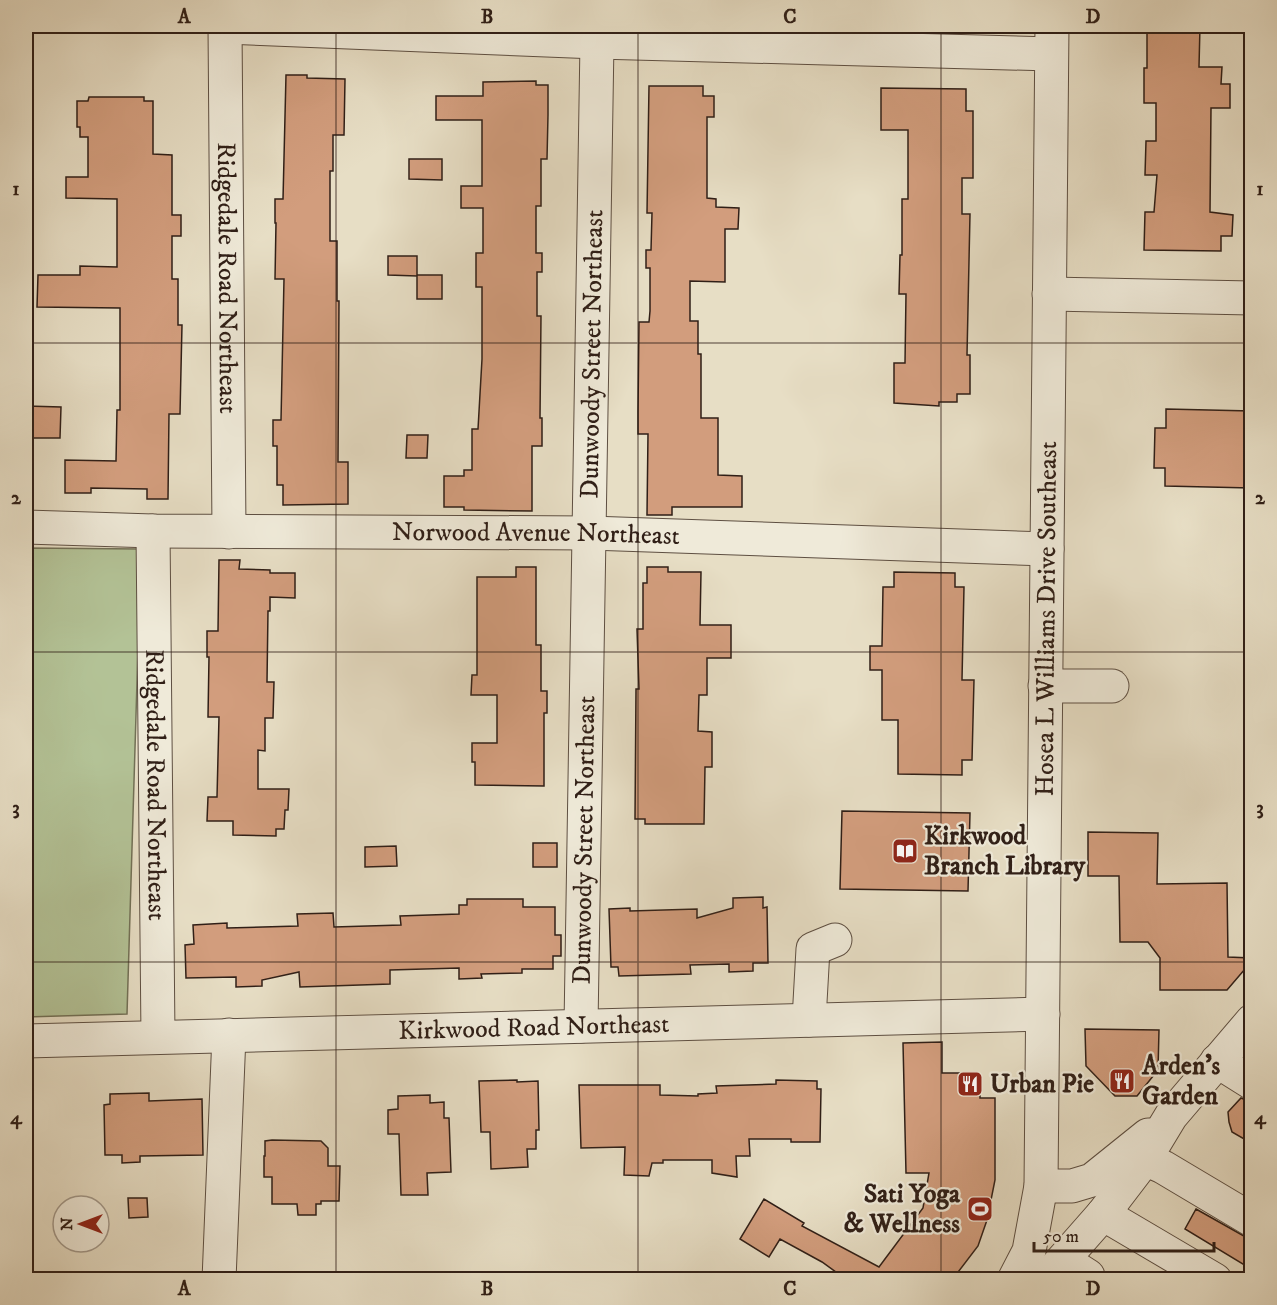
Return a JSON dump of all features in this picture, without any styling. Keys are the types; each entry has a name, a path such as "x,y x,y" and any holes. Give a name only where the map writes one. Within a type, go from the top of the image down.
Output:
{"street":[{"path":"225,26 597,42 1052,40"},
{"name":"Ridgedale Road Northeast","path":"225,26 229,532"},
{"name":"Hosea L Williams Drive Southeast","path":"1014,1280 1029,1251 1041,1186 1052,40"},
{"name":"Dunwoody Street Northeast","path":"581,1026 597,42"},
{"path":"1049,294 1251,298"},
{"name":"Norwood Avenue Northeast","path":"26,527 229,532 590,533 1047,549"},
{"name":"Ridgedale Road Northeast","path":"153,531 158,1037"},
{"path":"1045,686 1112,686"},
{"path":"809,1020 813,950 835,940"},
{"name":"Kirkwood Road Northeast","path":"26,1041 1043,1014"},
{"path":"219,1280 229,1035"},
{"path":"1041,1186 1072,1186 1092,1180 1171,1116 1238,1046 1251,1083"},
{"path":"1065,1272 1103,1214 1145,1159 1171,1116"},
{"path":"1145,1159 1163,1167 1251,1220"},
{"path":"1103,1214 1215,1280"}],"green space":[{"path":"26,548 141,549 127,1014 26,1017"}],"building":[{"path":"1147,26 1200,26 1199,67 1222,67 1221,84 1230,84 1230,108 1211,108 1210,212 1233,215 1232,236 1221,236 1221,251 1144,250 1145,212 1154,212 1157,175 1145,175 1146,141 1156,141 1156,103 1144,103"},
{"path":"286,75 345,79 344,135 333,135 333,171 330,171 330,241 337,241 338,462 348,462 348,504 283,505 283,485 277,485 277,446 273,446 273,420 281,420 284,279 275,279 275,199 283,199"},
{"path":"536,81 536,85 548,85 548,115 547,159 541,159 541,206 536,206 536,253 542,253 542,272 537,272 537,316 541,316 542,446 532,446 532,511 464,510 464,507 444,507 444,476 464,476 464,470 472,470 472,429 478,429 482,359 482,287 476,287 476,253 483,253 483,208 461,208 461,186 482,186 482,120 436,120 436,96 483,96 483,82"},
{"path":"649,86 703,86 703,96 714,96 714,117 707,117 707,198 716,199 716,207 739,208 738,229 725,229 725,282 690,281 690,321 698,321 698,354 701,354 701,418 718,418 718,475 742,476 742,507 672,507 672,515 647,515 648,434 638,434 638,412 639,322 649,322 650,311 650,268 646,268 646,250 651,250 652,213 647,213"},
{"path":"881,88 966,89 966,111 973,111 973,178 962,178 962,214 970,214 967,355 970,355 970,394 957,394 957,402 939,402 939,406 894,403 894,363 905,363 906,294 899,294 902,199 908,199 908,130 881,130"},
{"path":"89,97 144,97 144,101 153,101 153,154 172,155 172,215 181,215 181,236 172,236 172,279 178,279 178,325 182,325 180,414 169,414 168,499 147,499 147,489 91,488 91,493 65,493 65,460 116,461 117,410 120,410 120,308 37,307 38,275 80,275 80,266 117,267 117,199 66,198 66,177 88,177 88,137 80,137 80,127 77,127 77,101 88,101"},
{"path":"409,159 442,159 442,180 409,179"},
{"path":"388,256 417,256 417,276 388,275"},
{"path":"417,275 442,275 442,299 417,299"},
{"path":"26,406 61,407 60,438 26,438"},
{"path":"1166,409 1251,411 1251,488 1165,486 1165,468 1154,468 1155,428 1166,428"},
{"path":"407,435 428,435 427,458 406,458"},
{"path":"219,560 240,560 239,569 295,573 295,598 270,597 270,611 268,611 267,682 274,682 273,718 265,718 265,751 258,750 258,789 289,789 284,829 276,829 276,836 233,835 233,821 207,821 208,797 217,797 219,717 208,717 207,631 218,631"},
{"path":"516,567 536,567 536,645 541,645 541,691 547,691 547,713 544,713 544,786 475,785 472,743 497,743 497,695 471,695 472,675 477,675 477,577 516,577"},
{"path":"647,567 668,567 668,572 701,572 700,625 731,625 731,658 707,658 707,695 699,695 698,731 712,732 712,767 705,767 704,824 645,824 645,819 635,819 636,689 639,689 637,629 643,629 643,583 647,583"},
{"path":"894,572 955,573 955,587 964,587 962,680 974,680 972,760 962,760 962,775 898,774 898,720 882,720 882,670 870,670 870,646 882,646 883,587 894,587"},
{"name":"Kirkwood Branch Library","path":"842,811 970,813 968,891 840,889"},
{"path":"1088,832 1158,833 1157,884 1227,883 1228,957 1251,958 1251,962 1227,990 1160,990 1160,958 1148,942 1120,942 1119,876 1088,876"},
{"path":"533,843 557,843 557,867 533,867"},
{"path":"396,846 397,866 365,867 365,847"},
{"path":"763,897 763,908 767,907 768,963 753,963 753,971 729,972 729,964 690,965 691,974 619,976 618,967 611,967 609,909 630,908 630,911 697,909 697,918 733,908 733,898"},
{"path":"467,899 523,899 523,907 555,907 555,935 561,935 561,956 553,956 553,969 522,969 522,973 481,974 482,978 459,979 459,968 390,970 390,984 300,987 299,972 262,980 262,986 236,987 236,977 186,978 185,945 194,944 193,925 227,923 227,928 298,926 297,914 333,913 334,927 401,925 400,916 459,914 459,905 467,905"},
{"path":"1085,1029 1159,1030 1158,1070 1137,1096 1115,1096 1086,1066"},
{"path":"942,1042 942,1073 970,1073 980,1080 980,1098 995,1098 995,1180 987,1220 978,1246 952,1280 847,1280 822,1262 780,1239 769,1257 740,1239 764,1199 804,1223 802,1226 879,1267 923,1208 929,1173 906,1173 903,1043"},
{"path":"517,1080 517,1082 538,1081 539,1130 536,1130 536,1149 527,1149 528,1167 491,1169 490,1132 481,1132 479,1081"},
{"path":"776,1080 817,1081 817,1089 821,1089 820,1142 749,1139 750,1156 736,1156 737,1177 712,1173 712,1160 663,1160 663,1163 652,1163 649,1176 624,1175 625,1147 581,1148 579,1085 660,1085 660,1095 698,1096 698,1094 717,1093 716,1086 776,1084"},
{"path":"149,1093 149,1101 202,1099 203,1155 140,1156 140,1162 122,1163 122,1155 105,1155 104,1105 110,1104 110,1094"},
{"path":"430,1095 430,1103 444,1102 444,1118 449,1118 451,1172 427,1173 428,1195 401,1195 399,1134 388,1134 388,1110 398,1109 398,1096"},
{"path":"1241,1098 1251,1102 1251,1143 1232,1132 1229,1122 1228,1112"},
{"path":"265,1141 321,1141 328,1148 328,1166 340,1166 339,1201 321,1201 321,1204 316,1204 316,1215 298,1215 297,1204 272,1204 272,1177 264,1177 264,1156"},
{"path":"128,1198 147,1198 148,1217 129,1218"},
{"path":"1196,1209 1251,1240 1251,1269 1185,1229"}],"place":[{"name":"Kirkwood Branch Library","path":"905,851"},
{"name":"Arden's Garden","path":"1122,1081"},
{"name":"Urban Pie","path":"970,1084"},
{"name":"Sati Yoga & Wellness","path":"980,1209"}]}
